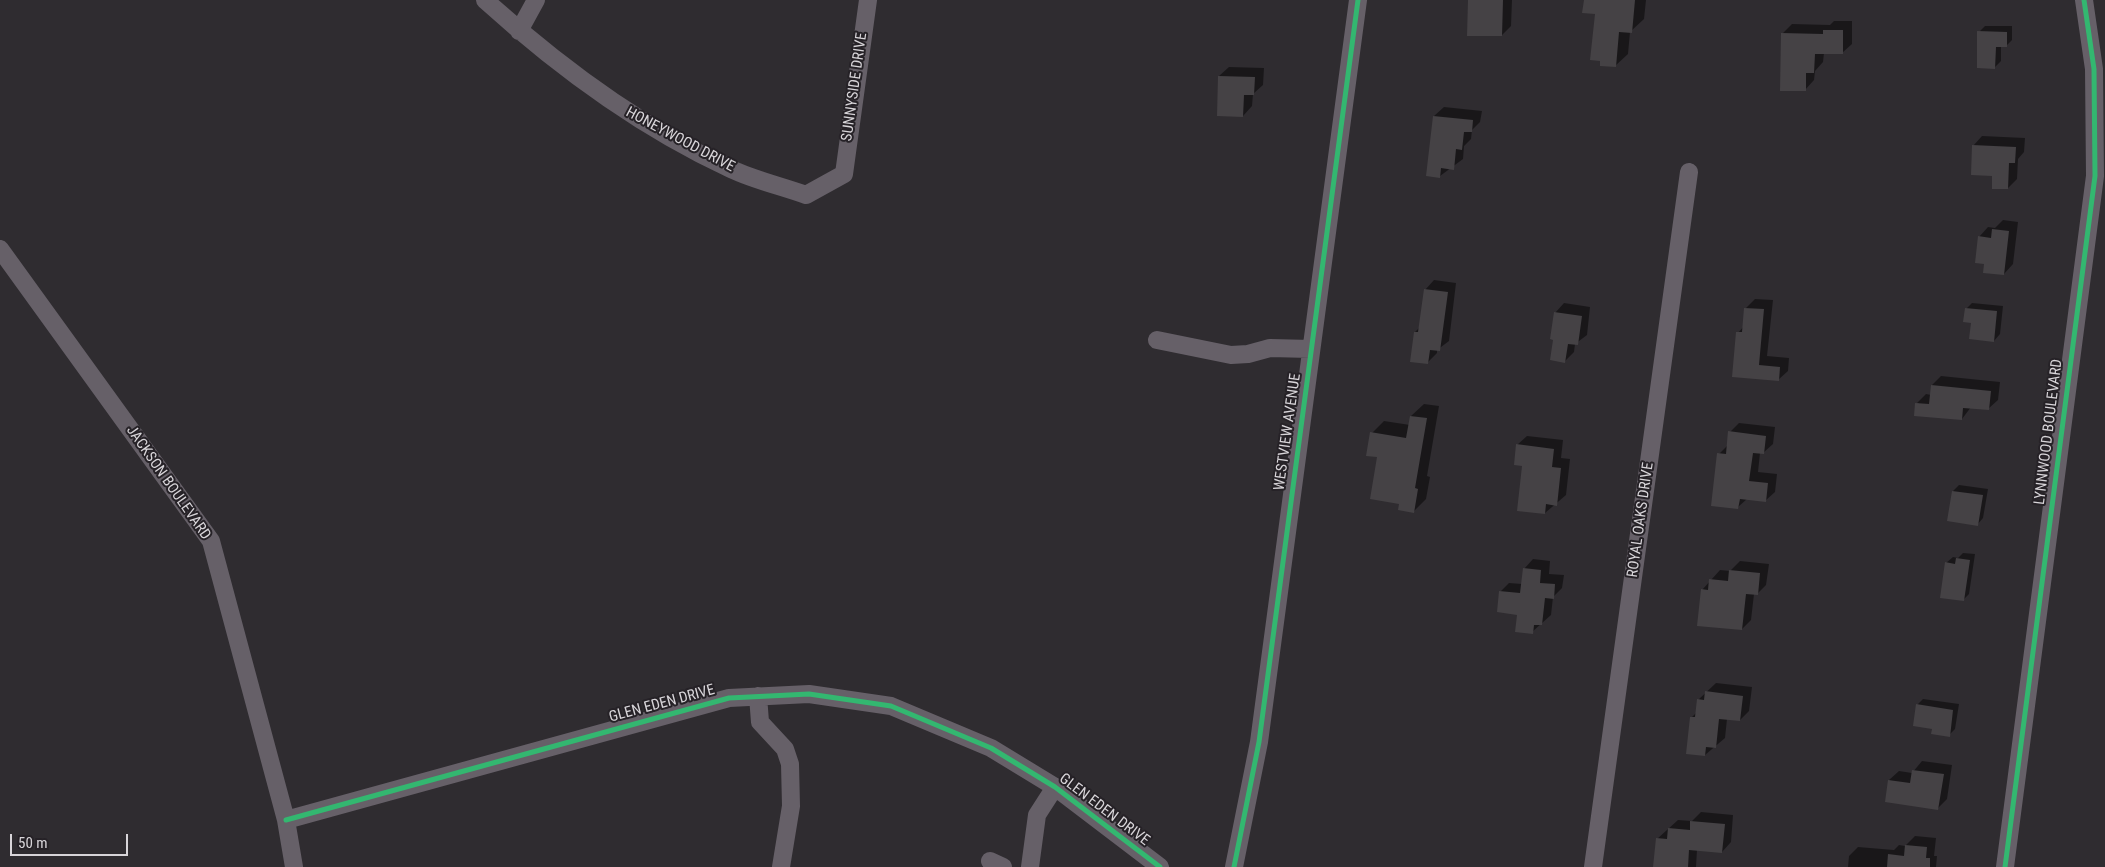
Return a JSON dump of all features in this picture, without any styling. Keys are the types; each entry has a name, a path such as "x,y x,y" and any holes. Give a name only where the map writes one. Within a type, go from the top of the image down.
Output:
{"street":[{"name":"HONEYWOOD DRIVE","path":"485,0 519,31 628,113 672,139 732,170 806,195 844,174"},
{"path":"519,31 536,0"},
{"name":"SUNNYSIDE DRIVE","path":"844,174 868,0"},
{"name":"WESTVIEW AVENUE","path":"1234,867 1259,742 1358,0"},
{"name":"LYNNWOOD BOULEVARD","path":"2005,867 2095,176 2094,69 2084,0"},
{"name":"ROYAL OAKS DRIVE","path":"1593,867 1689,172"},
{"name":"JACKSON BOULEVARD","path":"0,249 211,542 286,820 294,867"},
{"path":"1157,340 1231,355 1248,354 1270,348 1312,349"},
{"name":"GLEN EDEN DRIVE","path":"286,820 729,698 809,694 891,706 991,748 1055,787 1160,867"},
{"path":"758,696 760,722 785,749 790,764 791,806 782,867"},
{"path":"1030,867 1037,815 1055,787"}],"building":[{"path":"1468,0 1503,0 1502,36 1467,36"},
{"path":"1584,0 1635,0 1632,33 1619,32 1616,67 1600,66 1600,61 1590,60 1595,14 1582,13"},
{"path":"1823,30 1843,30 1843,54 1815,54 1814,73 1806,73 1806,91 1780,91 1781,33 1823,34"},
{"path":"1977,31 2007,32 2007,47 1996,47 1995,69 1977,68"},
{"path":"1218,76 1255,77 1254,95 1244,95 1243,117 1217,116"},
{"path":"1433,116 1473,120 1472,132 1464,132 1462,150 1456,149 1454,170 1441,168 1440,178 1426,176"},
{"path":"1972,145 2016,147 2015,163 2009,163 2008,189 1992,189 1992,176 1971,175"},
{"path":"1992,229 2009,231 2004,275 1983,273 1984,264 1975,263 1978,236 1991,238"},
{"path":"1424,289 1448,292 1440,351 1430,350 1428,364 1410,362 1414,332 1418,332"},
{"path":"1744,308 1764,309 1759,365 1780,367 1779,381 1732,377 1736,332 1742,332"},
{"path":"1965,308 1997,311 1994,342 1969,339 1971,323 1963,322"},
{"path":"1554,312 1582,316 1578,345 1568,344 1565,363 1550,360 1553,340 1550,339"},
{"path":"1931,385 1991,391 1989,410 1963,408 1962,420 1914,416 1915,403 1929,404"},
{"path":"1410,416 1427,418 1415,488 1418,489 1414,513 1398,510 1399,504 1370,499 1377,457 1366,456 1370,432 1406,438"},
{"path":"1728,431 1766,436 1764,454 1753,453 1749,481 1768,483 1766,502 1740,499 1738,509 1711,506 1717,453 1726,454"},
{"path":"1516,444 1554,449 1552,467 1561,468 1557,506 1546,504 1545,514 1517,511 1522,466 1514,465"},
{"path":"1952,491 1983,495 1978,526 1947,521"},
{"path":"1956,558 1970,560 1964,601 1940,598 1945,562 1955,564"},
{"path":"1523,568 1541,570 1540,583 1555,584 1554,599 1545,598 1542,625 1534,625 1533,634 1515,632 1517,615 1497,612 1499,591 1520,593"},
{"path":"1729,570 1760,573 1758,595 1746,594 1742,630 1697,626 1701,589 1708,590 1709,579 1728,581"},
{"path":"1705,691 1743,696 1740,721 1719,719 1716,748 1706,747 1705,756 1686,754 1690,717 1695,717 1697,699 1704,700"},
{"path":"1916,704 1953,710 1950,737 1931,734 1932,729 1913,726"},
{"path":"1912,770 1944,774 1938,810 1885,802 1888,780 1910,783"},
{"path":"1690,821 1725,824 1722,853 1689,850 1688,867 1653,867 1656,838 1667,839 1668,828 1690,830"},
{"path":"1905,845 1927,847 1926,858 1930,858 1930,867 1887,867 1888,854 1904,856"}],"cycle path":[{"path":"1234,867 1259,742 1358,0"},
{"path":"2005,867 2095,176 2094,69 2084,0"},
{"path":"286,820 729,698 809,694 891,706 991,748 1055,787 1160,867"}]}
